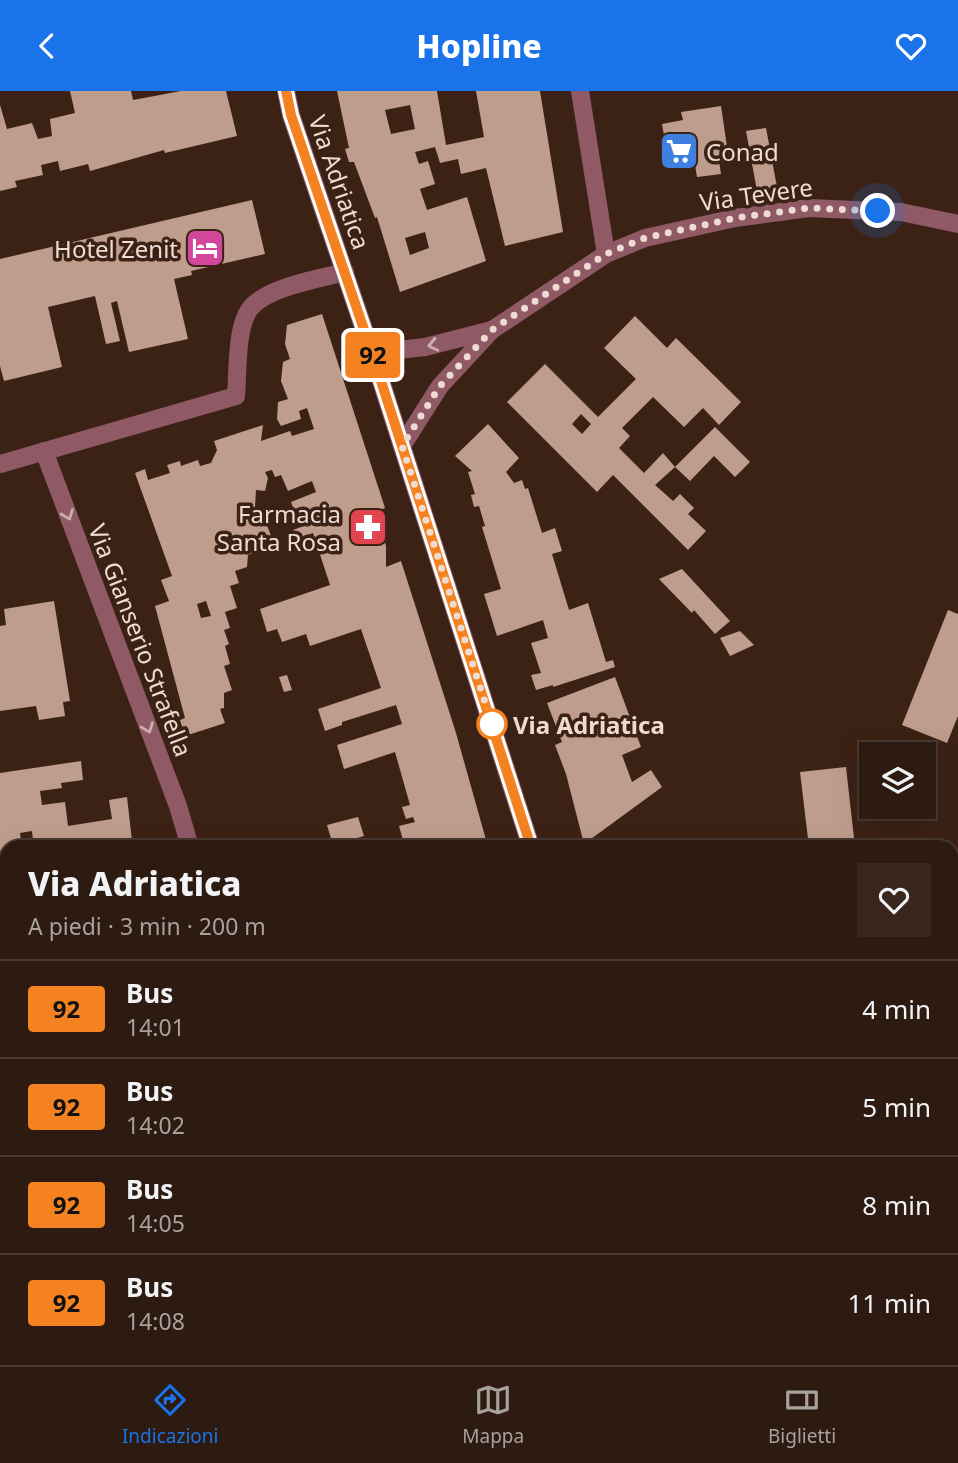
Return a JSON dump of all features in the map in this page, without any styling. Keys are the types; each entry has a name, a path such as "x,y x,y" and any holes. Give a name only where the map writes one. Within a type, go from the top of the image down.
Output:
{"street":[{"name":"Via Adriatica","path":"286,91 291,115 372,353 529,840"},
{"path":"580,91 606,254"},
{"name":"Via Tevere","path":"492,330 606,254 645,238 735,218 809,208 901,212 958,224"},
{"path":"0,464 236,396 242,329 249,309 262,298 280,289 345,272"},
{"path":"372,353 425,347 492,330"},
{"path":"402,446 440,386 492,330"},
{"name":"Via Gianserio Strafella","path":"44,451 178,806 188,840"}],"building":[{"path":"70,91 131,91 133,100 181,91 226,91 237,136 165,153 164,150 90,171 88,164 60,171 58,161 41,165 43,175 15,181 17,187 0,191 0,105 7,129 32,123 38,139 52,136 50,119 75,113"},
{"path":"337,91 437,91 446,145 484,137 476,91 540,91 563,232 505,246 486,168 461,174 458,159 440,163 435,147 415,152 419,164 428,161 435,184 420,189 427,210 467,197 486,261 400,292 377,217 375,218 354,162 349,162 345,149 349,148","holes":["410,105 415,129 391,134 385,110","425,232 429,248 410,255 405,238"]},
{"path":"721,106 729,160 719,161 721,174 697,177 695,165 670,169 662,124 683,120 681,112"},
{"path":"766,128 777,187 757,191 746,131"},
{"path":"252,200 265,254 191,271 192,275 174,279 188,339 129,352 117,301 111,303 120,341 106,344 95,296 48,307 62,367 4,381 0,366 0,259"},
{"path":"322,314 385,508 367,515 383,531 386,567 401,561 456,733 486,840 403,840 399,826 415,822 413,817 406,819 402,807 410,805 395,752 344,769 337,745 402,724 396,705 342,722 342,725 325,731 318,709 381,688 361,629 310,646 306,634 282,642 277,629 267,632 260,609 330,585 313,533 296,539 293,530 317,521 313,512 297,519 291,502 316,492 312,481 288,491 281,475 275,477 272,470 265,472 268,478 265,491 256,490 254,524 266,523 275,546 248,555 247,567 235,571 239,583 230,586 237,608 225,612 230,628 224,630 229,644 225,646 230,664 224,666 232,690 224,693 224,708 220,709 225,723 185,736 180,720 185,718 155,606 169,601 161,580 172,576 135,473 145,469 148,480 170,473 167,465 180,461 181,466 198,460 200,466 211,463 217,450 214,441 263,425 261,441 290,431 292,436 314,429 307,408 299,411 301,419 281,426 277,419 278,402 288,399 281,381 283,362 290,359 285,344 287,325","holes":["206,601 211,616 201,618 197,604"]},
{"path":"635,316 667,348 676,338 741,402 719,425 703,408 684,427 653,397 622,428 630,436 619,448 644,473 663,453 675,467 655,485 673,501 680,494 694,508 688,514 706,531 688,550 613,475 597,492 507,402 545,364 598,417 636,379 604,348","holes":["581,414 591,424 582,434 572,424"]},
{"path":"488,424 519,458 506,472 514,483 522,480 525,489 528,488 542,533 555,528 562,551 552,554 569,610 588,603 606,662 613,660 615,667 536,690 531,675 541,673 531,643 548,638 543,620 497,636 484,594 501,589 482,527 485,526 479,506 474,507 471,495 475,494 468,472 472,471 455,456"},
{"path":"715,427 750,462 735,477 714,456 690,481 675,467"},
{"path":"682,569 730,621 715,634 694,610 692,613 659,579"},
{"path":"54,601 70,701 63,702 65,716 39,720 36,706 0,711 0,626 6,625 4,609"},
{"path":"948,610 958,614 958,716 947,743 902,725"},
{"path":"740,631 754,645 730,656 720,638"},
{"path":"287,675 292,690 284,692 279,677"},
{"path":"615,677 641,747 622,755 632,782 651,770 662,787 589,840 583,840 566,774 555,745 562,742 547,703"},
{"path":"81,761 83,780 61,783 62,788 40,791 42,805 65,802 68,826 112,819 109,800 127,797 132,840 33,840 32,831 20,833 21,840 0,840 0,773"},
{"path":"846,767 854,840 808,840 800,772"},
{"path":"358,817 364,836 350,840 332,840 327,825"}],"bus line":[{"name":"92","path":"286,91 291,115 372,353 529,840"}],"place":[{"name":"Conad","path":"679,151"},
{"name":"Hotel Zenit","path":"205,248"},
{"name":"Farmacia Santa Rosa","path":"368,527"},
{"name":"Via Adriatica","path":"492,724"}],"route":[{"path":"492,724 402,446 440,386 492,330 606,254 645,238 735,218 809,208 878,211"}]}
